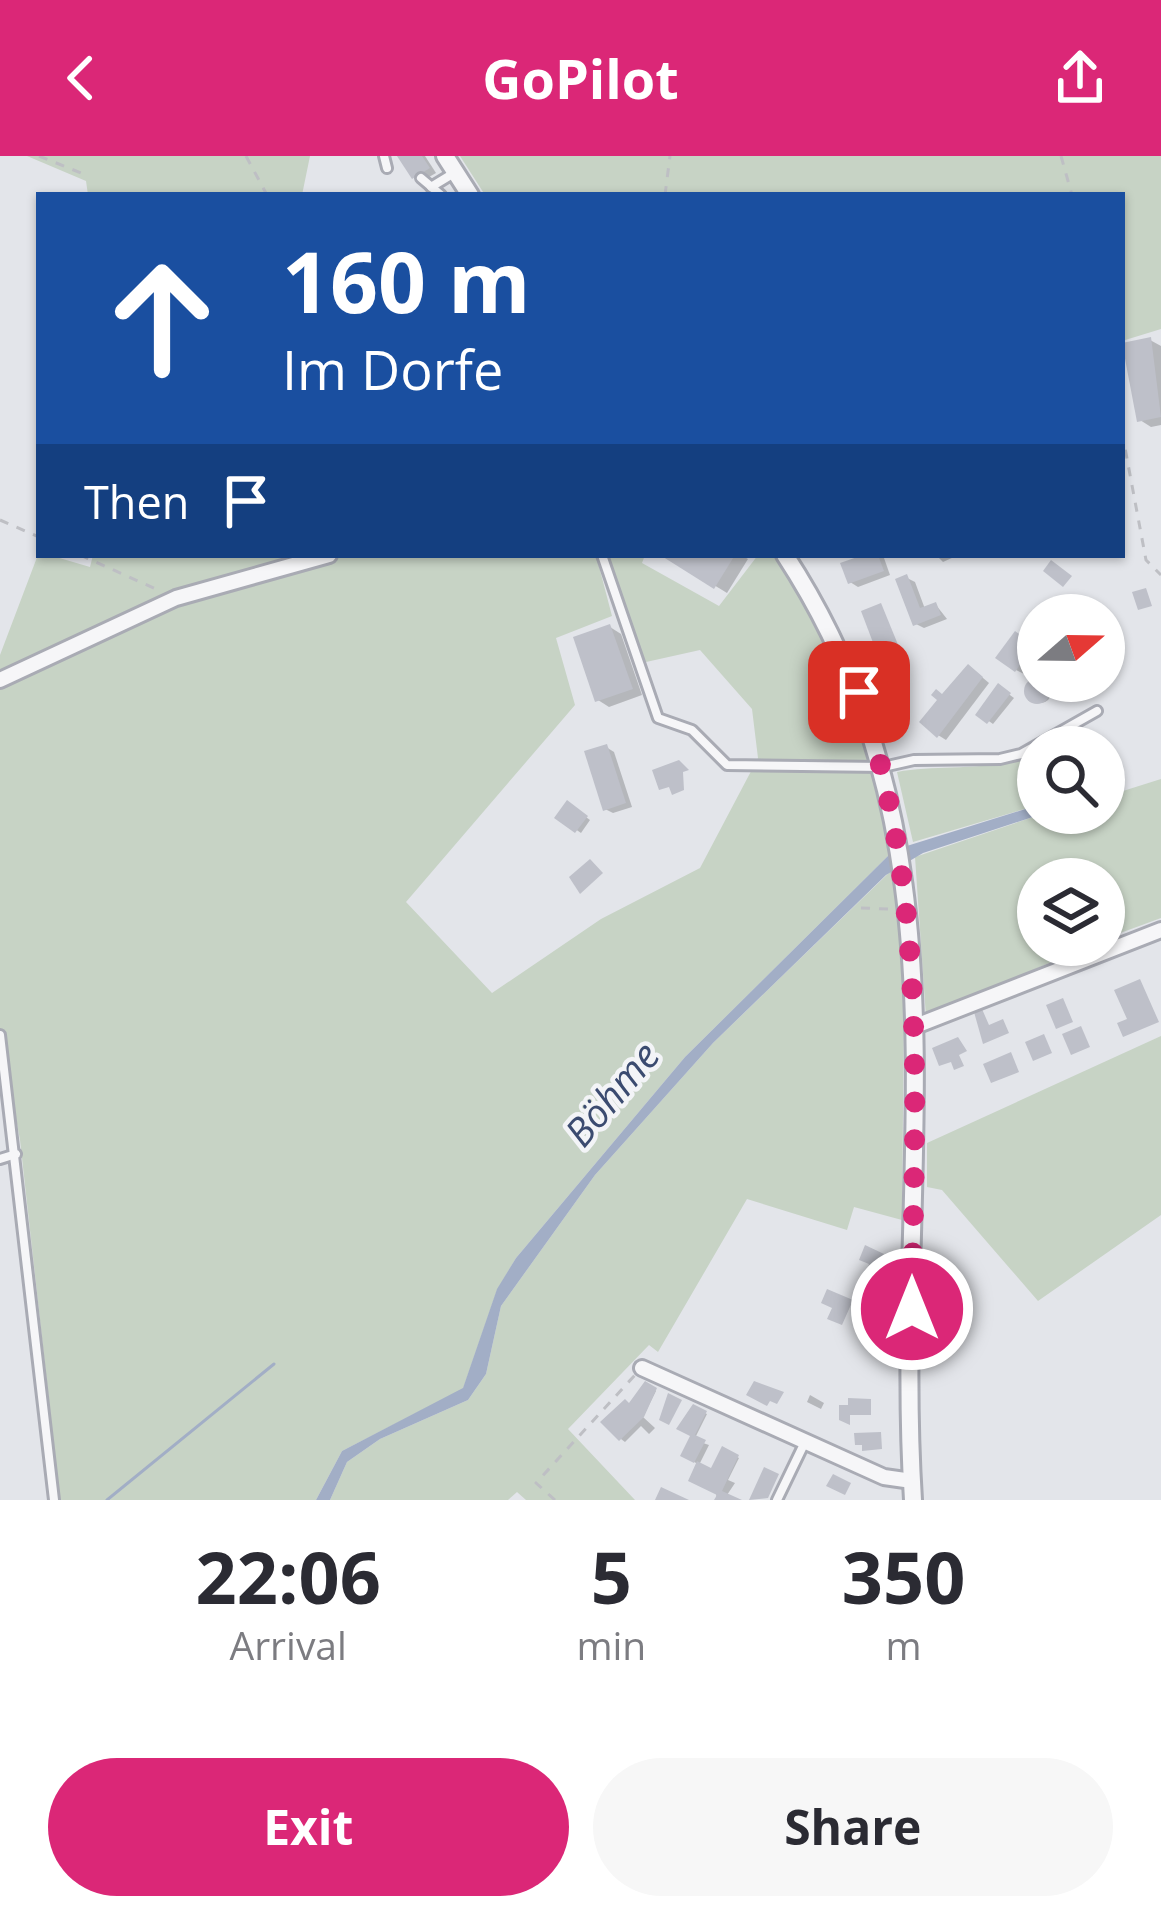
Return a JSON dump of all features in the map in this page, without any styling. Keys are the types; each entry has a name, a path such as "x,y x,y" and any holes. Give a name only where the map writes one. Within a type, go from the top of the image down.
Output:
{"street":[{"path":"450,164 468,192"},
{"path":"0,680 176,598 318,558"},
{"path":"642,1368 912,1490 913,1027 905,870 883,767 841,653 787,558"},
{"path":"913,1027 1161,930"}],"lane":[{"path":"384,156 387,168"},
{"path":"431,187 450,164"},
{"path":"421,178 437,192"},
{"path":"603,558 658,718 692,730 716,757 741,769 883,767 1022,754 1097,710"},
{"path":"0,1035 54,1500"},
{"path":"0,1159 16,1154"},
{"path":"776,1500 806,1440"}],"path":[{"path":"39,156 86,175"},
{"path":"245,156 265,192"},
{"path":"665,192 670,156"},
{"path":"1061,156 1071,192"},
{"path":"1125,448 1146,560 1161,575"},
{"path":"0,520 36,536"},
{"path":"92,558 176,598"},
{"path":"861,908 909,906"},
{"path":"555,1500 536,1483 642,1368"}],"green space":[{"path":"27,156 310,156 303,192 88,192 86,181"},
{"path":"460,156 1161,156 1161,329 1125,340 1125,192 483,192"},
{"path":"37,558 59,558 90,567 92,558 597,558 612,616 556,638 575,705 406,902 492,993 601,919 700,868 758,758 752,709 700,650 646,662 625,622 607,558 644,558 642,563 719,606 756,558 777,558 815,625 846,697 894,850 685,1057 516,1258 497,1290 463,1389 342,1451 316,1500 60,1500 20,1140 0,1031 0,655"},
{"path":"1017,759 1017,811 913,842 897,772"},
{"path":"1161,779 1161,918 1125,931 1125,858 1017,858 1017,966 1042,966 926,1017 915,857 1017,822 1017,834 1125,834 1125,790"},
{"path":"896,866 904,1004 902,1220 854,1207 847,1230 747,1199 658,1352 649,1345 568,1429 635,1500 526,1500 517,1492 508,1500 330,1500 347,1462 380,1439 468,1400 486,1374 501,1306 595,1175 713,1043"},
{"path":"1161,1036 1161,1215 1038,1301 942,1190 927,1187 927,1143"}],"water":[{"path":"1017,812 1017,822 923,853 886,875 713,1043 595,1175 501,1306 486,1374 468,1400 380,1439 347,1462 330,1500 316,1500 342,1451 463,1388 497,1289 516,1258 685,1057 894,850"}],"building":[{"path":"397,156 422,156 430,168 412,179"},
{"path":"1151,337 1161,417 1137,422 1125,342"},
{"path":"665,558 733,558 714,589"},
{"path":"879,558 884,571 848,584 840,563"},
{"path":"1051,560 1072,576 1063,587 1043,571"},
{"path":"907,574 920,608 936,602 941,615 913,626 895,579"},
{"path":"1146,588 1152,606 1138,610 1132,592"},
{"path":"881,603 901,652 880,661 861,611"},
{"path":"610,624 633,689 595,702 573,637"},
{"path":"1015,631 1017,632 1015,672 995,658"},
{"path":"968,664 983,677 937,738 919,722 937,700 931,695 936,689 942,694"},
{"path":"998,683 1011,693 987,724 975,715"},
{"path":"607,744 626,803 603,811 584,751"},
{"path":"679,760 689,770 683,772 684,790 672,795 669,787 659,790 652,770"},
{"path":"567,800 588,816 575,833 554,818"},
{"path":"590,859 603,873 580,894 569,877"},
{"path":"1140,979 1159,1022 1123,1037 1117,1023 1127,1019 1114,990"},
{"path":"1063,998 1073,1022 1056,1029 1046,1005"},
{"path":"982,1009 989,1025 1003,1019 1009,1033 983,1044 974,1012"},
{"path":"1081,1026 1090,1047 1071,1055 1062,1034"},
{"path":"1044,1034 1052,1053 1033,1061 1025,1042"},
{"path":"958,1037 967,1051 959,1055 964,1066 954,1070 951,1062 939,1066 932,1048"},
{"path":"1011,1052 1019,1072 991,1083 983,1064"},
{"path":"865,1245 884,1254 881,1261 898,1269 891,1287 865,1275 869,1264 859,1260"},
{"path":"827,1289 853,1300 842,1325 827,1319 832,1308 821,1303"},
{"path":"645,1381 657,1388 644,1417 619,1441 600,1422 625,1399 629,1403"},
{"path":"754,1381 784,1392 777,1404 770,1401 767,1406 746,1395"},
{"path":"668,1393 682,1400 669,1425 659,1420"},
{"path":"848,1398 871,1399 871,1415 850,1415 850,1425 839,1420 839,1405 848,1405"},
{"path":"693,1404 707,1411 695,1435 706,1440 694,1463 680,1456 690,1436 676,1429"},
{"path":"881,1432 882,1449 862,1451 862,1445 855,1445 854,1433"},
{"path":"722,1446 739,1455 722,1491 742,1500 714,1500 717,1495 688,1481 697,1461 711,1468"},
{"path":"764,1467 779,1474 768,1498 749,1500"},
{"path":"833,1474 851,1483 845,1495 826,1486"},
{"path":"661,1487 689,1500 655,1500"}],"waterway":[{"path":"107,1500 274,1364"}],"route":[{"path":"859,692 893,802 910,916 912,1309"}],"water label":[{"name":"Böhme","path":"612,1094"}]}
